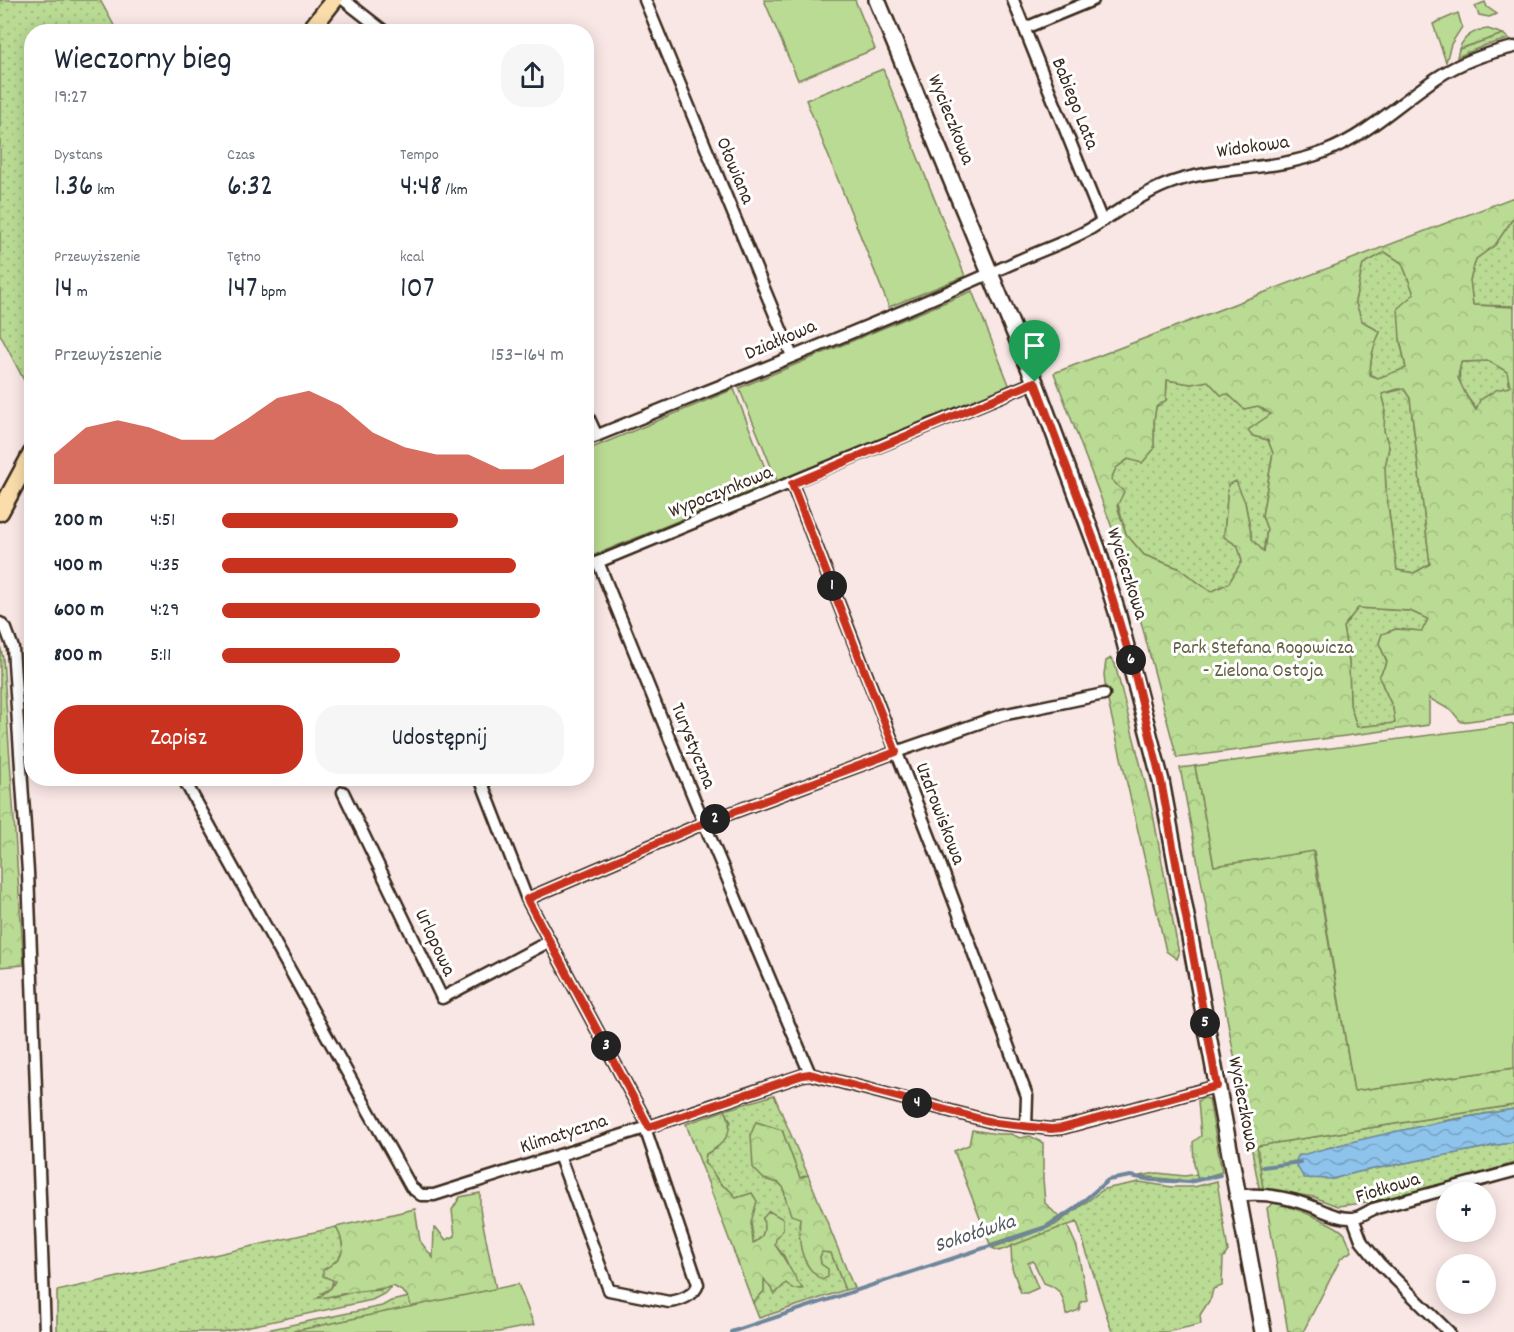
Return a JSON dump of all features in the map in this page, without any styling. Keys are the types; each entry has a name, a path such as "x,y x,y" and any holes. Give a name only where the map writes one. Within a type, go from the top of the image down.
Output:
{"main road":[{"path":"315,24 333,0"},
{"path":"0,512 24,468"}],"street":[{"path":"344,0 375,24"},
{"name":"Ołowiana","path":"645,0 792,356"},
{"name":"Wycieczkowa","path":"878,0 1035,382 1097,548 1137,682 1167,810 1263,1332"},
{"name":"Babiego Lata","path":"1013,0 1102,221"},
{"path":"1025,28 1093,0"},
{"name":"Widokowa","path":"990,273 1082,233 1161,187 1186,178 1221,170 1285,163 1311,157 1338,146 1378,123 1421,89 1453,68 1484,55 1514,47"},
{"name":"Działkowa","path":"594,437 990,273"},
{"name":"Wypoczynkowa","path":"594,564 1035,382"},
{"name":"Uzdrowiskowa","path":"792,484 1027,1096 1026,1127"},
{"name":"Turystyczna","path":"598,562 704,823 810,1074"},
{"path":"0,623 6,629 13,648 27,860 37,1063 45,1332"},
{"path":"527,899 704,823 896,752 1002,715 1104,694"},
{"name":"Klimatyczna","path":"187,786 411,1187 416,1192 427,1196 434,1195 810,1074"},
{"path":"483,786 527,899 647,1128 698,1284 696,1290 675,1302 669,1302 609,1290 559,1155"},
{"name":"Urlopowa","path":"343,792 442,998 550,941"},
{"path":"810,1074 985,1121 1051,1129 1217,1086"},
{"name":"Fiołkowa","path":"1238,1196 1266,1194 1353,1218 1373,1209 1514,1171"},
{"path":"1353,1218 1362,1242 1379,1263 1449,1332"}],"green space":[{"path":"0,0 100,0 113,24 24,24 24,380 0,334"},
{"path":"764,0 855,0 875,49 798,80"},
{"path":"1485,2 1487,7 1497,14 1489,17 1479,15 1475,6"},
{"path":"1458,13 1462,27 1451,44 1446,62 1433,24"},
{"path":"1488,29 1503,34 1459,49 1470,34"},
{"path":"1503,34 1509,39 1486,45 1457,57 1459,49"},
{"path":"883,69 965,276 889,307 806,100"},
{"name":"Park Stefana Rogowicza - Zielona Ostoja","path":"1514,197 1514,217 1495,245 1476,259 1470,280 1473,305 1513,307 1514,309 1514,715 1461,722 1452,711 1429,698 1429,725 1177,758 1126,565 1054,373","holes":["1385,252 1402,263 1414,294 1398,308 1400,339 1406,368 1378,378 1370,375 1370,369 1372,353 1380,332 1362,321 1355,301 1363,264","1489,361 1507,372 1510,387 1496,390 1480,400 1476,410 1458,378 1461,362","1167,380 1191,384 1208,381 1221,395 1228,394 1244,409 1258,406 1271,414 1248,430 1253,436 1268,440 1273,453 1262,516 1267,529 1264,552 1252,539 1245,502 1236,481 1228,485 1224,537 1238,546 1242,561 1229,583 1211,592 1178,568 1144,555 1126,534 1117,506 1124,492 1111,479 1116,468 1128,459 1142,463 1154,449 1156,407 1166,400","1404,389 1410,398 1430,564 1414,573 1397,570 1386,491 1385,467 1389,447 1384,431 1385,405 1382,394","1358,608 1410,611 1428,619 1422,631 1396,629 1382,634 1379,643 1387,662 1379,677 1393,708 1395,723 1357,727 1350,705 1349,662 1343,627"]},
{"path":"1514,217 1514,309 1513,306 1473,305 1470,280 1476,259 1495,245"},
{"path":"1385,252 1402,263 1414,294 1400,339 1406,369 1378,378 1370,375 1370,369 1372,353 1380,332 1362,321 1355,301 1363,264"},
{"path":"972,291 1010,387 777,481 739,388"},
{"path":"1489,361 1508,372 1510,387 1491,395 1477,410 1460,383 1461,362"},
{"path":"1167,380 1191,384 1208,381 1221,395 1228,394 1244,409 1258,406 1271,414 1253,436 1268,440 1273,453 1262,516 1267,529 1263,553 1252,539 1245,502 1228,485 1224,536 1238,546 1242,561 1229,583 1211,592 1178,568 1144,555 1126,534 1111,479 1116,468 1129,459 1142,463 1154,449 1156,407 1166,400"},
{"path":"734,389 771,483 594,555 594,447"},
{"path":"1404,389 1410,398 1430,564 1414,573 1397,570 1386,491 1385,467 1389,447 1384,431 1385,405 1382,394"},
{"path":"1358,608 1410,611 1428,619 1422,631 1396,629 1382,634 1379,643 1387,662 1379,677 1393,708 1396,723 1357,727 1350,705 1349,662 1343,627"},
{"path":"0,645 3,658 24,965 0,967"},
{"path":"1111,658 1115,664 1153,814 1179,954 1177,959 1166,951 1106,693 1104,674 1106,661"},
{"path":"1514,724 1514,1068 1354,1091 1314,851 1214,866 1195,766"},
{"path":"1195,766 1214,866 1313,851 1354,1091 1514,1068 1514,1105 1257,1146 1263,1189 1259,1188 1180,768"},
{"path":"774,1095 808,1175 800,1178 782,1130 756,1122 752,1138 755,1158 764,1179 779,1183 784,1188 785,1197 800,1218 799,1226 821,1264 822,1252 831,1253 845,1290 759,1318 753,1303 764,1291 764,1279 771,1283 779,1283 794,1278 784,1256 775,1245 775,1239 783,1230 763,1218 763,1233 760,1239 753,1243 751,1194 736,1198 704,1163 706,1154 716,1149 731,1122 725,1110"},
{"path":"1204,1098 1209,1099 1222,1172 1198,1179 1194,1164 1193,1142 1201,1136 1198,1101"},
{"path":"1514,1105 1514,1109 1443,1121 1327,1148 1332,1179 1514,1142 1514,1163 1452,1182 1436,1182 1436,1187 1416,1193 1355,1204 1337,1206 1314,1197 1263,1189 1257,1146"},
{"path":"725,1110 729,1131 719,1146 706,1154 704,1163 736,1198 752,1193 757,1201 751,1222 753,1243 762,1236 763,1218 769,1211 783,1219 783,1230 776,1239 775,1245 803,1289 793,1289 786,1283 775,1294 764,1279 764,1291 753,1303 686,1124"},
{"path":"756,1122 782,1130 800,1178 808,1175 854,1288 845,1290 831,1253 822,1252 820,1257 821,1264 828,1269 828,1277 822,1280 809,1268 800,1245 800,1218 791,1215 784,1188 779,1183 764,1179 753,1168 751,1134"},
{"path":"972,1130 1011,1134 1020,1138 1030,1136 1043,1143 1045,1203 1059,1217 1045,1226 990,1244 954,1151 969,1145"},
{"path":"1157,1173 1185,1176 1197,1174 1198,1179 1187,1181 1139,1176"},
{"path":"1217,1181 1228,1251 1223,1258 1222,1286 1213,1289 1211,1298 1200,1315 1201,1324 1167,1332 1112,1332 1077,1222 999,1251 992,1248 1055,1225 1104,1189 1139,1182 1172,1187 1194,1187"},
{"path":"480,1193 480,1209 496,1289 411,1307 405,1294 393,1286 318,1298 331,1288 335,1281 323,1276 323,1270 336,1261 342,1252 342,1241 336,1227 415,1209 420,1241 433,1258 434,1228 446,1240 455,1236 452,1210 460,1197"},
{"path":"1274,1203 1331,1224 1344,1233 1352,1251 1341,1258 1303,1332 1288,1332 1267,1208"},
{"path":"1067,1225 1077,1247 1087,1300 1081,1302 1079,1310 1066,1315 1061,1294 1044,1283 1033,1261 1028,1263 1038,1288 1021,1293 1012,1268 1011,1246"},
{"path":"336,1227 341,1237 343,1250 331,1288 322,1293 334,1297 353,1292 381,1290 392,1286 384,1294 372,1300 222,1332 57,1332 57,1291"},
{"path":"518,1284 534,1325 499,1332 290,1332"},
{"path":"410,1297 411,1307 290,1332 257,1332 382,1306 391,1301"}],"water":[{"path":"1514,1109 1514,1142 1332,1179 1304,1178 1295,1163 1298,1156 1351,1142"}],"waterway":[{"name":"Sokołówka","path":"1263,1167 1300,1162"},
{"name":"Sokołówka","path":"731,1332 1047,1227 1074,1209 1108,1180 1131,1176 1151,1180 1189,1182 1220,1175"}],"route":[{"path":"1035,382 1097,548 1148,725 1169,819 1217,1086 1051,1129 996,1123 810,1074 649,1127 527,899 704,823 896,752 792,484 1035,382"}]}
